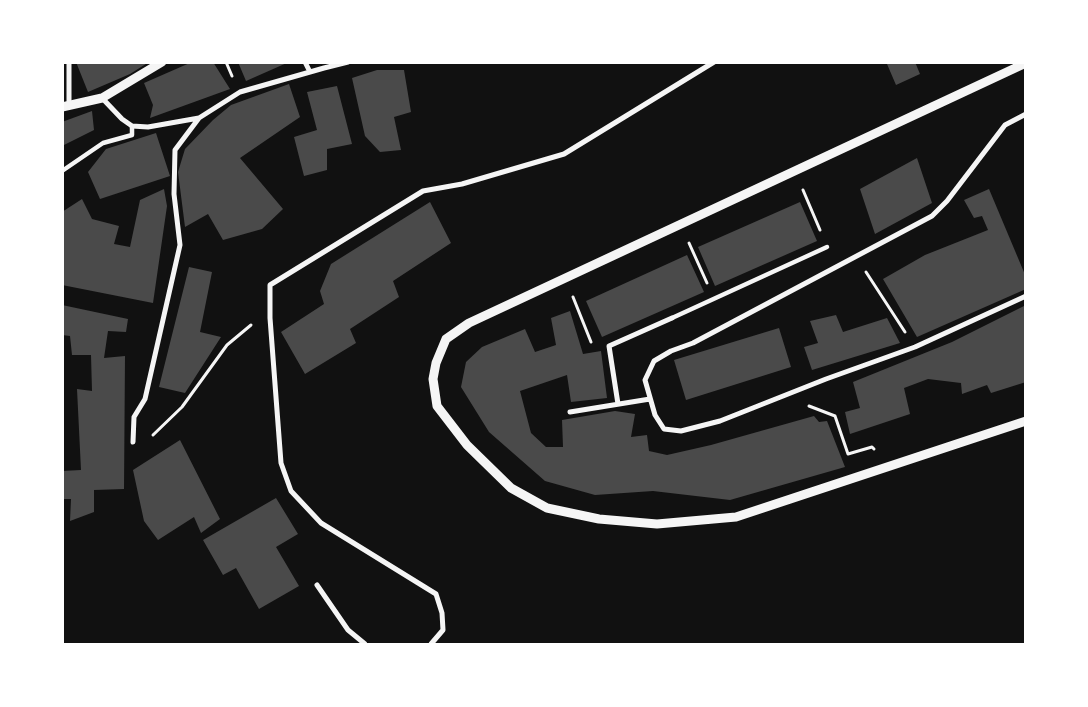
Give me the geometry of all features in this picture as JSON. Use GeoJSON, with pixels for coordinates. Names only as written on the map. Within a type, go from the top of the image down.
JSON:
{"type":"FeatureCollection","features":[{"type":"Feature","properties":{"kind":"street"},"geometry":{"type":"LineString","coordinates":[[69,62],[66,106],[102,98],[162,62]]}},
{"type":"Feature","properties":{"kind":"street"},"geometry":{"type":"LineString","coordinates":[[305,62],[310,72]]}},
{"type":"Feature","properties":{"kind":"street"},"geometry":{"type":"LineString","coordinates":[[134,442],[134,417],[145,399],[180,244],[174,194],[176,150],[199,118],[240,92],[348,62]]}},
{"type":"Feature","properties":{"kind":"street"},"geometry":{"type":"LineString","coordinates":[[431,644],[443,630],[442,613],[436,594],[321,523],[291,491],[281,462],[270,318],[270,284],[423,191],[462,184],[564,154],[714,62]]}},
{"type":"Feature","properties":{"kind":"street"},"geometry":{"type":"LineString","coordinates":[[1026,63],[469,323],[446,339],[436,363],[433,379],[437,406],[466,445],[511,488],[547,508],[599,519],[657,524],[736,517],[1026,421]]}},
{"type":"Feature","properties":{"kind":"street"},"geometry":{"type":"LineString","coordinates":[[102,98],[122,119],[132,126],[148,127],[199,118]]}},
{"type":"Feature","properties":{"kind":"street"},"geometry":{"type":"LineString","coordinates":[[1026,114],[1005,125],[947,201],[932,216],[694,343],[671,351],[654,361],[645,380],[655,415],[664,430],[681,431],[720,421],[915,347],[1026,296]]}},
{"type":"Feature","properties":{"kind":"street"},"geometry":{"type":"LineString","coordinates":[[62,171],[103,143],[132,135],[132,126]]}},
{"type":"Feature","properties":{"kind":"street"},"geometry":{"type":"LineString","coordinates":[[618,404],[609,346],[827,247]]}},
{"type":"Feature","properties":{"kind":"street"},"geometry":{"type":"LineString","coordinates":[[570,412],[650,399]]}},
{"type":"Feature","properties":{"kind":"street"},"geometry":{"type":"LineString","coordinates":[[317,585],[348,630],[364,644]]}},
{"type":"Feature","properties":{"kind":"path"},"geometry":{"type":"LineString","coordinates":[[794,171],[827,247]]}},
{"type":"Feature","properties":{"kind":"path"},"geometry":{"type":"LineString","coordinates":[[860,277],[866,272],[915,347]]}},
{"type":"Feature","properties":{"kind":"path"},"geometry":{"type":"LineString","coordinates":[[565,278],[592,345],[609,346]]}},
{"type":"Feature","properties":{"kind":"path"},"geometry":{"type":"LineString","coordinates":[[134,442],[151,436],[182,407],[227,345],[254,322],[270,318]]}},
{"type":"Feature","properties":{"kind":"path"},"geometry":{"type":"LineString","coordinates":[[792,393],[812,408],[835,416],[848,454],[872,446],[891,465]]}},
{"type":"Feature","properties":{"kind":"building"},"geometry":{"type":"Polygon","coordinates":[[[76,62],[149,62],[130,74],[88,92],[76,62]]]}},
{"type":"Feature","properties":{"kind":"building"},"geometry":{"type":"Polygon","coordinates":[[[192,62],[213,62],[230,89],[150,118],[153,105],[144,83],[192,62]]]}},
{"type":"Feature","properties":{"kind":"building"},"geometry":{"type":"Polygon","coordinates":[[[238,62],[289,62],[246,81],[238,62]]]}},
{"type":"Feature","properties":{"kind":"building"},"geometry":{"type":"Polygon","coordinates":[[[890,62],[915,62],[920,74],[896,85],[887,64],[890,62]]]}},
{"type":"Feature","properties":{"kind":"building"},"geometry":{"type":"Polygon","coordinates":[[[377,70],[404,70],[411,112],[394,117],[401,150],[380,152],[365,136],[352,78],[377,70]]]}},
{"type":"Feature","properties":{"kind":"building"},"geometry":{"type":"Polygon","coordinates":[[[289,84],[300,117],[240,158],[283,209],[262,229],[223,240],[208,214],[185,227],[178,172],[185,149],[213,120],[231,105],[289,84]]]}},
{"type":"Feature","properties":{"kind":"building"},"geometry":{"type":"Polygon","coordinates":[[[337,86],[352,144],[327,149],[327,170],[304,176],[294,137],[317,130],[307,92],[337,86]]]}},
{"type":"Feature","properties":{"kind":"building"},"geometry":{"type":"Polygon","coordinates":[[[92,111],[94,130],[62,146],[62,122],[92,111]]]}},
{"type":"Feature","properties":{"kind":"building"},"geometry":{"type":"Polygon","coordinates":[[[156,133],[170,176],[100,199],[88,172],[106,149],[156,133]]]}},
{"type":"Feature","properties":{"kind":"building"},"geometry":{"type":"Polygon","coordinates":[[[917,158],[932,203],[875,234],[860,189],[917,158]]]}},
{"type":"Feature","properties":{"kind":"building"},"geometry":{"type":"Polygon","coordinates":[[[164,189],[167,206],[153,303],[62,285],[62,212],[82,199],[92,219],[119,226],[114,244],[130,247],[140,200],[164,189]]]}},
{"type":"Feature","properties":{"kind":"building"},"geometry":{"type":"Polygon","coordinates":[[[989,189],[1026,277],[1026,289],[917,337],[883,279],[925,255],[988,230],[982,216],[974,218],[964,200],[989,189]]]}},
{"type":"Feature","properties":{"kind":"building"},"geometry":{"type":"Polygon","coordinates":[[[430,202],[451,243],[393,281],[399,297],[350,329],[356,343],[305,374],[281,332],[324,304],[320,291],[331,264],[430,202]]]}},
{"type":"Feature","properties":{"kind":"building"},"geometry":{"type":"Polygon","coordinates":[[[800,202],[817,241],[715,286],[698,247],[800,202]]]}},
{"type":"Feature","properties":{"kind":"building"},"geometry":{"type":"Polygon","coordinates":[[[687,255],[704,292],[602,337],[586,301],[687,255]]]}},
{"type":"Feature","properties":{"kind":"building"},"geometry":{"type":"Polygon","coordinates":[[[189,267],[212,272],[200,332],[221,337],[185,393],[159,387],[189,267]]]}},
{"type":"Feature","properties":{"kind":"building"},"geometry":{"type":"Polygon","coordinates":[[[62,305],[128,319],[126,332],[108,331],[104,358],[125,356],[124,489],[94,490],[94,512],[70,521],[71,499],[62,499],[62,471],[81,470],[77,389],[92,391],[91,355],[72,355],[70,336],[62,335],[62,305]]]}},
{"type":"Feature","properties":{"kind":"building"},"geometry":{"type":"Polygon","coordinates":[[[1026,305],[1026,382],[991,393],[987,385],[962,394],[961,383],[928,379],[904,388],[910,414],[850,434],[845,412],[860,408],[853,382],[952,342],[1026,305]]]}},
{"type":"Feature","properties":{"kind":"building"},"geometry":{"type":"Polygon","coordinates":[[[570,311],[583,354],[601,351],[607,398],[571,402],[567,375],[520,391],[531,433],[546,447],[563,447],[562,420],[615,411],[635,414],[631,437],[647,435],[649,451],[667,455],[711,445],[814,416],[819,422],[827,421],[845,467],[730,500],[653,491],[595,495],[545,481],[489,432],[461,387],[466,362],[482,347],[525,329],[535,352],[556,345],[551,318],[570,311]]]}},
{"type":"Feature","properties":{"kind":"building"},"geometry":{"type":"Polygon","coordinates":[[[836,315],[843,332],[887,318],[900,343],[812,370],[804,347],[818,343],[810,321],[836,315]]]}},
{"type":"Feature","properties":{"kind":"building"},"geometry":{"type":"Polygon","coordinates":[[[779,328],[791,367],[686,400],[674,360],[779,328]]]}},
{"type":"Feature","properties":{"kind":"building"},"geometry":{"type":"Polygon","coordinates":[[[180,440],[220,519],[201,533],[194,517],[158,540],[144,521],[133,470],[180,440]]]}},
{"type":"Feature","properties":{"kind":"building"},"geometry":{"type":"Polygon","coordinates":[[[276,498],[298,534],[276,547],[299,586],[259,609],[236,568],[223,575],[203,540],[276,498]]]}}]}
